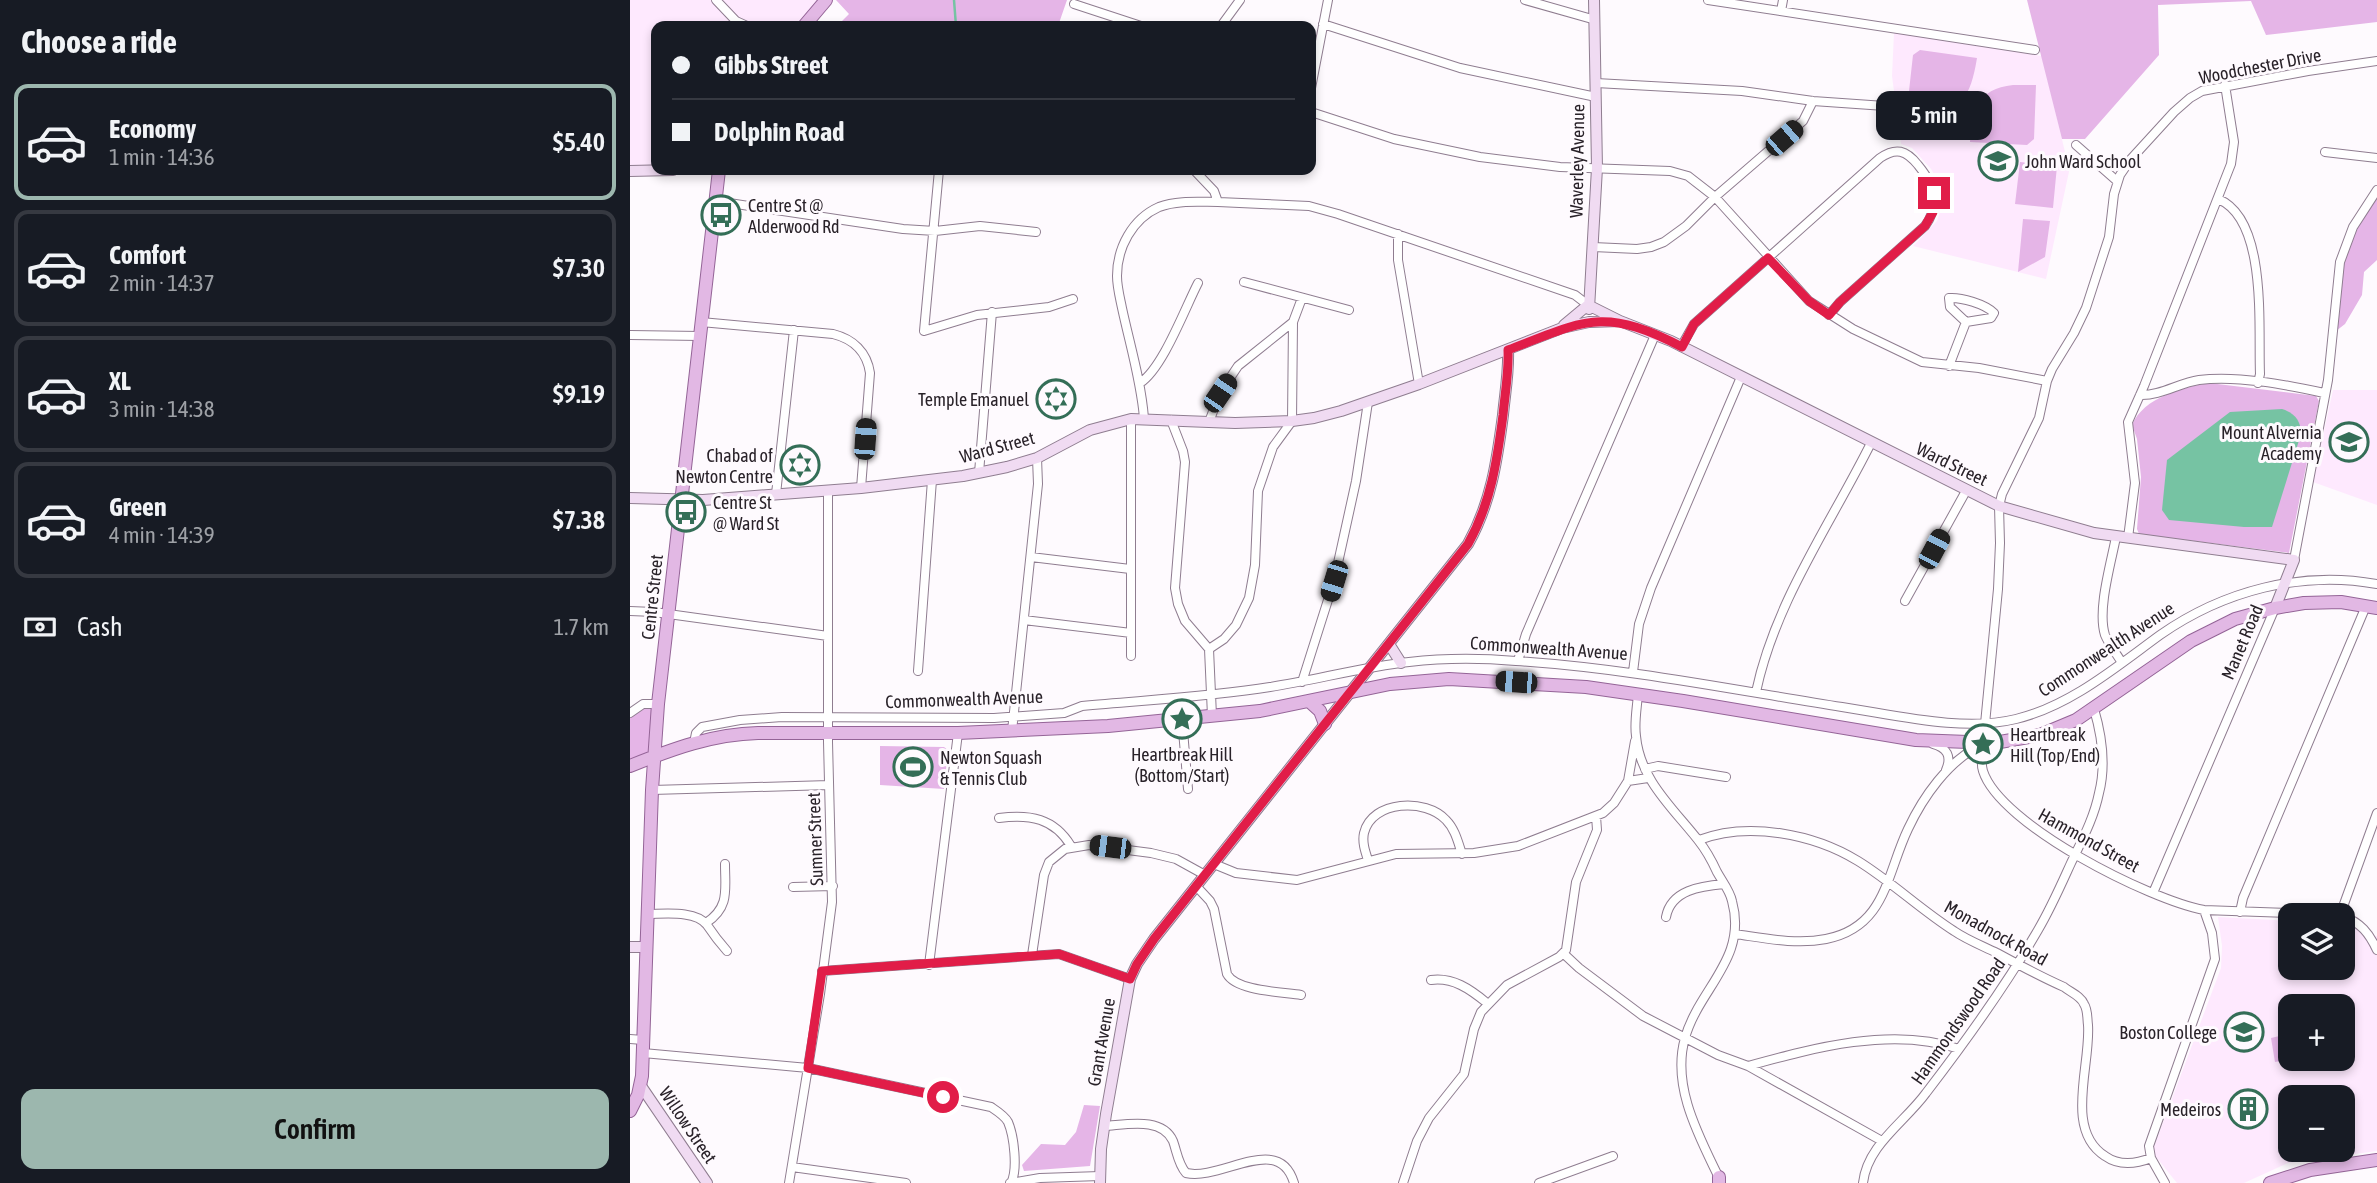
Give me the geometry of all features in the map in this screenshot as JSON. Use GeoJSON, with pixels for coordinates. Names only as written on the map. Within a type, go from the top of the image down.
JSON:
{"type":"FeatureCollection","features":[{"type":"Feature","properties":{"kind":"main road"},"geometry":{"type":"LineString","coordinates":[[808,21],[825,0]]}},
{"type":"Feature","properties":{"kind":"main road","name":"Centre Street"},"geometry":{"type":"LineString","coordinates":[[630,1111],[641,1086],[639,1044],[658,704],[719,175]]}},
{"type":"Feature","properties":{"kind":"main road","name":"Commonwealth Avenue"},"geometry":{"type":"LineString","coordinates":[[630,766],[721,736],[754,733],[958,733],[1066,729],[1265,710],[1407,682],[1449,679],[1536,683],[1638,694],[1916,740],[1983,744],[2006,742],[2040,735],[2076,719],[2180,648],[2215,627],[2235,619],[2275,608],[2325,602],[2372,607]]}},
{"type":"Feature","properties":{"kind":"main road"},"geometry":{"type":"LineString","coordinates":[[1310,701],[1321,712],[1325,723]]}},
{"type":"Feature","properties":{"kind":"main road"},"geometry":{"type":"LineString","coordinates":[[2270,1183],[2300,1172],[2377,1160]]}},
{"type":"Feature","properties":{"kind":"street"},"geometry":{"type":"LineString","coordinates":[[716,0],[733,21]]}},
{"type":"Feature","properties":{"kind":"street"},"geometry":{"type":"LineString","coordinates":[[1225,21],[1240,0]]}},
{"type":"Feature","properties":{"kind":"street"},"geometry":{"type":"LineString","coordinates":[[1316,61],[1328,0]]}},
{"type":"Feature","properties":{"kind":"street"},"geometry":{"type":"LineString","coordinates":[[1525,0],[1592,19]]}},
{"type":"Feature","properties":{"kind":"street","name":"Waverley Avenue"},"geometry":{"type":"LineString","coordinates":[[1590,322],[1588,305],[1597,168],[1592,19],[1594,0]]}},
{"type":"Feature","properties":{"kind":"street"},"geometry":{"type":"LineString","coordinates":[[1708,0],[2035,50]]}},
{"type":"Feature","properties":{"kind":"street"},"geometry":{"type":"LineString","coordinates":[[1781,12],[1783,0]]}},
{"type":"Feature","properties":{"kind":"street"},"geometry":{"type":"LineString","coordinates":[[1074,4],[1115,21]]}},
{"type":"Feature","properties":{"kind":"street"},"geometry":{"type":"LineString","coordinates":[[1323,24],[1460,68],[1596,97]]}},
{"type":"Feature","properties":{"kind":"street","name":"Woodchester Drive"},"geometry":{"type":"LineString","coordinates":[[1999,506],[2002,494],[2039,418],[2047,381],[2086,308],[2109,237],[2118,181],[2131,159],[2179,106],[2202,91],[2377,61]]}},
{"type":"Feature","properties":{"kind":"street"},"geometry":{"type":"LineString","coordinates":[[1596,83],[1742,91],[1813,101],[1885,106]]}},
{"type":"Feature","properties":{"kind":"street"},"geometry":{"type":"LineString","coordinates":[[2128,538],[2135,484],[2128,422],[2218,200],[2234,153],[2225,85]]}},
{"type":"Feature","properties":{"kind":"street"},"geometry":{"type":"LineString","coordinates":[[1592,247],[1637,249],[1658,245],[1686,226],[1715,197],[1803,121],[1813,101]]}},
{"type":"Feature","properties":{"kind":"street"},"geometry":{"type":"LineString","coordinates":[[1316,114],[1394,139],[1457,153],[1529,164],[1670,171],[1688,176],[1715,197],[1809,301],[1829,315],[1915,359],[2047,381]]}},
{"type":"Feature","properties":{"kind":"street"},"geometry":{"type":"LineString","coordinates":[[2076,145],[2118,181]]}},
{"type":"Feature","properties":{"kind":"street"},"geometry":{"type":"LineString","coordinates":[[1682,347],[1694,324],[1880,158],[1894,150],[1906,153],[1932,184],[1935,200],[1930,217],[1925,226],[1829,315]]}},
{"type":"Feature","properties":{"kind":"street"},"geometry":{"type":"LineString","coordinates":[[2325,152],[2377,158]]}},
{"type":"Feature","properties":{"kind":"street"},"geometry":{"type":"LineString","coordinates":[[630,171],[651,171]]}},
{"type":"Feature","properties":{"kind":"street"},"geometry":{"type":"LineString","coordinates":[[939,175],[924,331],[992,312],[1049,307],[1073,299]]}},
{"type":"Feature","properties":{"kind":"street"},"geometry":{"type":"LineString","coordinates":[[1200,175],[1214,191],[1218,202]]}},
{"type":"Feature","properties":{"kind":"street","name":"Manet Road"},"geometry":{"type":"LineString","coordinates":[[2152,893],[2294,560],[2328,376],[2340,262],[2353,227],[2377,190]]}},
{"type":"Feature","properties":{"kind":"street"},"geometry":{"type":"LineString","coordinates":[[2218,200],[2236,211],[2253,247],[2260,374],[2258,383]]}},
{"type":"Feature","properties":{"kind":"street"},"geometry":{"type":"LineString","coordinates":[[716,201],[787,210],[849,223],[935,231],[980,226],[1037,232]]}},
{"type":"Feature","properties":{"kind":"street"},"geometry":{"type":"LineString","coordinates":[[1144,418],[1140,383],[1117,279],[1122,246],[1131,230],[1145,216],[1160,207],[1182,202],[1308,206],[1574,295],[1588,305]]}},
{"type":"Feature","properties":{"kind":"street"},"geometry":{"type":"LineString","coordinates":[[1398,234],[1398,260],[1419,384]]}},
{"type":"Feature","properties":{"kind":"street"},"geometry":{"type":"LineString","coordinates":[[1244,282],[1349,310]]}},
{"type":"Feature","properties":{"kind":"street"},"geometry":{"type":"LineString","coordinates":[[1140,383],[1147,378],[1161,356],[1198,283]]}},
{"type":"Feature","properties":{"kind":"street"},"geometry":{"type":"LineString","coordinates":[[1950,297],[1987,307],[1994,313],[1991,318],[1966,322],[1950,307],[1950,297]]}},
{"type":"Feature","properties":{"kind":"street"},"geometry":{"type":"LineString","coordinates":[[1209,649],[1224,639],[1236,625],[1249,598],[1255,565],[1258,491],[1273,447],[1292,421],[1293,322],[1302,298]]}},
{"type":"Feature","properties":{"kind":"street","name":"Ward Street"},"geometry":{"type":"LineString","coordinates":[[1562,328],[1588,305],[1682,347],[1999,506],[2074,529],[2116,537],[2294,560]]}},
{"type":"Feature","properties":{"kind":"street"},"geometry":{"type":"LineString","coordinates":[[979,473],[992,312]]}},
{"type":"Feature","properties":{"kind":"street","name":"Ward Street"},"geometry":{"type":"LineString","coordinates":[[630,498],[681,499],[828,491],[979,473],[1037,458],[1090,430],[1132,419],[1292,421],[1341,411],[1368,402],[1562,328],[1590,322],[1620,321]]}},
{"type":"Feature","properties":{"kind":"street"},"geometry":{"type":"LineString","coordinates":[[701,322],[842,336],[853,343],[867,361],[870,380],[861,488]]}},
{"type":"Feature","properties":{"kind":"street"},"geometry":{"type":"LineString","coordinates":[[1209,422],[1220,393],[1238,366],[1293,322]]}},
{"type":"Feature","properties":{"kind":"street"},"geometry":{"type":"LineString","coordinates":[[1949,366],[1966,322]]}},
{"type":"Feature","properties":{"kind":"street"},"geometry":{"type":"LineString","coordinates":[[776,494],[794,330]]}},
{"type":"Feature","properties":{"kind":"street"},"geometry":{"type":"LineString","coordinates":[[630,335],[700,336]]}},
{"type":"Feature","properties":{"kind":"street"},"geometry":{"type":"LineString","coordinates":[[1518,661],[1526,634],[1655,335]]}},
{"type":"Feature","properties":{"kind":"street","name":"Grant Avenue"},"geometry":{"type":"LineString","coordinates":[[1100,1179],[1104,1126],[1130,979],[1137,964],[1154,939],[1468,544],[1486,508],[1497,461],[1508,373],[1508,350]]}},
{"type":"Feature","properties":{"kind":"street"},"geometry":{"type":"LineString","coordinates":[[1633,672],[1639,624],[1651,588],[1741,377]]}},
{"type":"Feature","properties":{"kind":"street"},"geometry":{"type":"LineString","coordinates":[[2140,396],[2188,382],[2207,380],[2258,383],[2324,393]]}},
{"type":"Feature","properties":{"kind":"street"},"geometry":{"type":"LineString","coordinates":[[1301,682],[1334,581],[1356,481],[1368,402]]}},
{"type":"Feature","properties":{"kind":"street"},"geometry":{"type":"LineString","coordinates":[[1131,656],[1132,419]]}},
{"type":"Feature","properties":{"kind":"street"},"geometry":{"type":"LineString","coordinates":[[1171,420],[1182,446],[1185,462],[1174,579],[1176,596],[1189,628],[1209,649],[1212,716]]}},
{"type":"Feature","properties":{"kind":"street"},"geometry":{"type":"LineString","coordinates":[[1756,692],[1764,662],[1794,588],[1871,443]]}},
{"type":"Feature","properties":{"kind":"street"},"geometry":{"type":"LineString","coordinates":[[1013,731],[1012,716],[1039,475],[1037,458]]}},
{"type":"Feature","properties":{"kind":"street"},"geometry":{"type":"LineString","coordinates":[[918,671],[932,480]]}},
{"type":"Feature","properties":{"kind":"street","name":"Sumner Street"},"geometry":{"type":"LineString","coordinates":[[789,1183],[831,921],[833,886],[828,718],[828,491]]}},
{"type":"Feature","properties":{"kind":"street"},"geometry":{"type":"LineString","coordinates":[[1905,601],[1966,491]]}},
{"type":"Feature","properties":{"kind":"street","name":"Hammond Street"},"geometry":{"type":"LineString","coordinates":[[1999,506],[2000,554],[1982,769],[1995,790],[2034,830],[2152,893],[2204,910],[2278,914]]}},
{"type":"Feature","properties":{"kind":"street"},"geometry":{"type":"LineString","coordinates":[[2116,537],[2104,608],[2104,624],[2105,634],[2122,663]]}},
{"type":"Feature","properties":{"kind":"street"},"geometry":{"type":"LineString","coordinates":[[1031,557],[1130,569]]}},
{"type":"Feature","properties":{"kind":"street","name":"Commonwealth Avenue"},"geometry":{"type":"LineString","coordinates":[[694,743],[699,729],[721,723],[782,717],[1012,716],[1064,713],[1082,706],[1210,694],[1301,682],[1401,663],[1455,659],[1518,661],[1633,672],[1900,716],[1986,723],[2016,719],[2044,711],[2069,698],[2163,633],[2202,610],[2238,595],[2286,583],[2343,580],[2377,584]]}},
{"type":"Feature","properties":{"kind":"street"},"geometry":{"type":"LineString","coordinates":[[2240,912],[2243,898],[2372,607]]}},
{"type":"Feature","properties":{"kind":"street"},"geometry":{"type":"LineString","coordinates":[[630,611],[828,636]]}},
{"type":"Feature","properties":{"kind":"street"},"geometry":{"type":"LineString","coordinates":[[1024,620],[1132,633]]}},
{"type":"Feature","properties":{"kind":"street"},"geometry":{"type":"LineString","coordinates":[[1389,644],[1401,663]]}},
{"type":"Feature","properties":{"kind":"street"},"geometry":{"type":"LineString","coordinates":[[1214,864],[1236,873],[1297,880],[1368,860],[1413,853],[1462,854],[1518,846],[1596,816],[1612,806],[1628,781],[1636,738],[1638,694]]}},
{"type":"Feature","properties":{"kind":"street"},"geometry":{"type":"LineString","coordinates":[[630,713],[643,704],[658,704]]}},
{"type":"Feature","properties":{"kind":"street","name":"Hammondswood Road"},"geometry":{"type":"LineString","coordinates":[[1863,1183],[1869,1160],[1882,1141],[1911,1113],[1959,1049],[2040,928],[2092,818],[2100,791],[2103,761],[2100,730],[2094,709]]}},
{"type":"Feature","properties":{"kind":"street"},"geometry":{"type":"LineString","coordinates":[[1064,713],[1066,729]]}},
{"type":"Feature","properties":{"kind":"street"},"geometry":{"type":"LineString","coordinates":[[1182,719],[1188,789]]}},
{"type":"Feature","properties":{"kind":"street"},"geometry":{"type":"LineString","coordinates":[[929,965],[958,733]]}},
{"type":"Feature","properties":{"kind":"street"},"geometry":{"type":"LineString","coordinates":[[1636,738],[1648,778],[1699,840],[1732,900],[1735,934],[1727,960],[1693,1017],[1685,1039],[1682,1065],[1689,1107],[1697,1133],[1720,1181]]}},
{"type":"Feature","properties":{"kind":"street"},"geometry":{"type":"LineString","coordinates":[[1916,740],[1945,749],[1949,760],[1945,774]]}},
{"type":"Feature","properties":{"kind":"street"},"geometry":{"type":"LineString","coordinates":[[1735,934],[1800,942],[1837,936],[1856,926],[1871,914],[1889,882],[1908,830],[1922,804],[1965,753],[1983,744]]}},
{"type":"Feature","properties":{"kind":"street"},"geometry":{"type":"LineString","coordinates":[[1645,768],[1658,766],[1726,777]]}},
{"type":"Feature","properties":{"kind":"street"},"geometry":{"type":"LineString","coordinates":[[1628,781],[1648,778]]}},
{"type":"Feature","properties":{"kind":"street"},"geometry":{"type":"LineString","coordinates":[[652,790],[830,785]]}},
{"type":"Feature","properties":{"kind":"street"},"geometry":{"type":"LineString","coordinates":[[1368,860],[1363,840],[1369,824],[1379,814],[1405,805],[1426,808],[1445,818],[1455,834],[1462,854]]}},
{"type":"Feature","properties":{"kind":"street"},"geometry":{"type":"LineString","coordinates":[[2346,903],[2373,839],[2377,813]]}},
{"type":"Feature","properties":{"kind":"street"},"geometry":{"type":"LineString","coordinates":[[999,818],[1019,816],[1045,822],[1059,829],[1071,846]]}},
{"type":"Feature","properties":{"kind":"street"},"geometry":{"type":"LineString","coordinates":[[1404,1183],[1417,1141],[1429,1118],[1464,1074],[1474,1029],[1487,1003],[1507,985],[1564,954],[1576,882],[1597,830],[1596,816]]}},
{"type":"Feature","properties":{"kind":"street","name":"Monadnock Road"},"geometry":{"type":"LineString","coordinates":[[1699,840],[1730,832],[1791,837],[1843,853],[1889,882],[1955,932],[2064,987],[2085,1004],[2087,1014],[2088,1051],[2082,1098],[2083,1126],[2088,1140],[2099,1153],[2117,1162],[2134,1163],[2151,1158]]}},
{"type":"Feature","properties":{"kind":"street"},"geometry":{"type":"LineString","coordinates":[[1032,955],[1046,869],[1054,857],[1071,846],[1089,845],[1151,853],[1182,862],[1205,875]]}},
{"type":"Feature","properties":{"kind":"street"},"geometry":{"type":"LineString","coordinates":[[706,923],[716,917],[723,907],[725,864]]}},
{"type":"Feature","properties":{"kind":"street"},"geometry":{"type":"LineString","coordinates":[[1666,917],[1670,903],[1681,895],[1710,885],[1724,884]]}},
{"type":"Feature","properties":{"kind":"street"},"geometry":{"type":"LineString","coordinates":[[793,887],[833,886]]}},
{"type":"Feature","properties":{"kind":"street"},"geometry":{"type":"LineString","coordinates":[[1197,887],[1212,905],[1224,949],[1227,974],[1231,981],[1241,986],[1301,995]]}},
{"type":"Feature","properties":{"kind":"street"},"geometry":{"type":"LineString","coordinates":[[2165,1183],[2151,1158],[2149,1146],[2216,958],[2212,933],[2204,910]]}},
{"type":"Feature","properties":{"kind":"street"},"geometry":{"type":"LineString","coordinates":[[648,914],[682,915],[706,923],[711,934],[727,951]]}},
{"type":"Feature","properties":{"kind":"street"},"geometry":{"type":"LineString","coordinates":[[2355,924],[2367,931],[2377,950]]}},
{"type":"Feature","properties":{"kind":"street"},"geometry":{"type":"LineString","coordinates":[[630,947],[646,947]]}},
{"type":"Feature","properties":{"kind":"street"},"geometry":{"type":"LineString","coordinates":[[822,971],[1059,954],[1130,979]]}},
{"type":"Feature","properties":{"kind":"street"},"geometry":{"type":"LineString","coordinates":[[1564,954],[1632,1008],[1685,1039],[1748,1066],[1882,1141]]}},
{"type":"Feature","properties":{"kind":"street"},"geometry":{"type":"LineString","coordinates":[[1431,980],[1449,980],[1487,1003]]}},
{"type":"Feature","properties":{"kind":"street"},"geometry":{"type":"LineString","coordinates":[[1748,1066],[1795,1053],[1860,1041],[1942,1043],[1959,1049]]}},
{"type":"Feature","properties":{"kind":"street"},"geometry":{"type":"LineString","coordinates":[[639,1044],[808,1068],[991,1107],[1007,1121],[1016,1174],[1011,1183]]}},
{"type":"Feature","properties":{"kind":"street","name":"Willow Street"},"geometry":{"type":"LineString","coordinates":[[641,1086],[707,1183]]}},
{"type":"Feature","properties":{"kind":"street"},"geometry":{"type":"LineString","coordinates":[[1104,1126],[1140,1124],[1163,1130],[1171,1138],[1180,1165],[1186,1173],[1192,1175],[1227,1169],[1256,1160],[1273,1159],[1281,1161],[1290,1170],[1294,1183]]}},
{"type":"Feature","properties":{"kind":"street"},"geometry":{"type":"LineString","coordinates":[[1539,1183],[1613,1156]]}},
{"type":"Feature","properties":{"kind":"street"},"geometry":{"type":"LineString","coordinates":[[792,1167],[906,1183]]}},
{"type":"Feature","properties":{"kind":"street"},"geometry":{"type":"LineString","coordinates":[[1011,1183],[1040,1178],[1100,1179]]}},
{"type":"Feature","properties":{"kind":"shaded area"},"geometry":{"type":"Polygon","coordinates":[[[630,0],[826,0],[808,21],[651,21],[651,168],[630,170],[630,0]]]}},
{"type":"Feature","properties":{"kind":"shaded area"},"geometry":{"type":"Polygon","coordinates":[[[836,0],[1067,0],[1060,21],[842,21],[849,14],[836,0]]]}},
{"type":"Feature","properties":{"kind":"shaded area"},"geometry":{"type":"Polygon","coordinates":[[[2027,0],[2377,0],[2377,22],[2266,35],[2251,1],[2158,5],[2159,55],[2085,139],[2062,139],[2027,0]]]}},
{"type":"Feature","properties":{"kind":"shaded area","name":"John Ward School"},"geometry":{"type":"Polygon","coordinates":[[[1894,33],[2042,56],[2065,152],[2073,153],[2046,279],[1913,246],[1937,221],[1942,194],[1931,169],[1912,148],[1901,144],[1892,76],[1894,33]]]}},
{"type":"Feature","properties":{"kind":"shaded area"},"geometry":{"type":"Polygon","coordinates":[[[1920,50],[1977,58],[1970,87],[1957,104],[1937,110],[1907,109],[1913,55],[1920,50]]]}},
{"type":"Feature","properties":{"kind":"shaded area"},"geometry":{"type":"Polygon","coordinates":[[[2036,85],[2034,139],[2027,145],[1970,142],[1975,111],[1984,96],[2001,87],[2036,85]]]}},
{"type":"Feature","properties":{"kind":"shaded area"},"geometry":{"type":"Polygon","coordinates":[[[2020,162],[2057,166],[2053,208],[2015,204],[2020,162]]]}},
{"type":"Feature","properties":{"kind":"shaded area"},"geometry":{"type":"Polygon","coordinates":[[[2377,195],[2377,260],[2364,272],[2362,295],[2345,324],[2336,331],[2341,270],[2357,223],[2377,195]]]}},
{"type":"Feature","properties":{"kind":"shaded area"},"geometry":{"type":"Polygon","coordinates":[[[2023,219],[2050,221],[2045,257],[2018,272],[2023,219]]]}},
{"type":"Feature","properties":{"kind":"shaded area"},"geometry":{"type":"Polygon","coordinates":[[[2209,383],[2316,396],[2319,401],[2289,553],[2139,534],[2137,529],[2141,477],[2137,439],[2132,425],[2145,407],[2165,395],[2209,383]]]}},
{"type":"Feature","properties":{"kind":"shaded area","name":"Mount Alvernia Academy"},"geometry":{"type":"Polygon","coordinates":[[[2333,390],[2377,390],[2377,505],[2313,482],[2333,390]]]}},
{"type":"Feature","properties":{"kind":"shaded area"},"geometry":{"type":"Polygon","coordinates":[[[2282,409],[2296,418],[2301,434],[2272,527],[2169,520],[2162,510],[2167,460],[2230,412],[2282,409]]]}},
{"type":"Feature","properties":{"kind":"shaded area"},"geometry":{"type":"Polygon","coordinates":[[[658,704],[653,757],[630,766],[630,713],[638,707],[658,704]]]}},
{"type":"Feature","properties":{"kind":"shaded area","name":"Newton Squash & Tennis Club"},"geometry":{"type":"Polygon","coordinates":[[[880,746],[944,747],[948,750],[944,789],[880,785],[880,746]]]}},
{"type":"Feature","properties":{"kind":"shaded area","name":"Boston College"},"geometry":{"type":"Polygon","coordinates":[[[2218,917],[2278,920],[2278,980],[2355,980],[2355,926],[2366,938],[2377,936],[2377,1151],[2355,1154],[2355,1085],[2278,1085],[2278,1162],[2295,1162],[2244,1183],[2177,1183],[2152,1152],[2221,968],[2222,946],[2218,917]]]}},
{"type":"Feature","properties":{"kind":"shaded area"},"geometry":{"type":"Polygon","coordinates":[[[2278,1036],[2278,1061],[2275,1062],[2271,1038],[2278,1036]]]}},
{"type":"Feature","properties":{"kind":"shaded area"},"geometry":{"type":"Polygon","coordinates":[[[1084,1105],[1100,1106],[1090,1166],[1024,1171],[1022,1165],[1041,1144],[1065,1145],[1076,1132],[1084,1105]]]}},
{"type":"Feature","properties":{"kind":"waterway"},"geometry":{"type":"LineString","coordinates":[[954,0],[956,21]]}},
{"type":"Feature","properties":{"kind":"place","name":"John Ward School"},"geometry":{"type":"Point","coordinates":[1998,161]}},
{"type":"Feature","properties":{"kind":"place","name":"Centre St @ Alderwood Rd"},"geometry":{"type":"Point","coordinates":[721,215]}},
{"type":"Feature","properties":{"kind":"place","name":"Temple Emanuel"},"geometry":{"type":"Point","coordinates":[1056,399]}},
{"type":"Feature","properties":{"kind":"place","name":"Mount Alvernia Academy"},"geometry":{"type":"Point","coordinates":[2349,442]}},
{"type":"Feature","properties":{"kind":"place","name":"Chabad of Newton Centre"},"geometry":{"type":"Point","coordinates":[800,465]}},
{"type":"Feature","properties":{"kind":"place","name":"Centre St @ Ward St"},"geometry":{"type":"Point","coordinates":[686,512]}},
{"type":"Feature","properties":{"kind":"place","name":"Heartbreak Hill (Bottom/Start)"},"geometry":{"type":"Point","coordinates":[1182,719]}},
{"type":"Feature","properties":{"kind":"place","name":"Heartbreak Hill (Top/End)"},"geometry":{"type":"Point","coordinates":[1983,744]}},
{"type":"Feature","properties":{"kind":"place","name":"Newton Squash & Tennis Club"},"geometry":{"type":"Point","coordinates":[913,767]}},
{"type":"Feature","properties":{"kind":"place","name":"Boston College"},"geometry":{"type":"Point","coordinates":[2244,1032]}},
{"type":"Feature","properties":{"kind":"place","name":"Medeiros"},"geometry":{"type":"Point","coordinates":[2248,1109]}},
{"type":"Feature","properties":{"kind":"route"},"geometry":{"type":"LineString","coordinates":[[943,1097],[808,1068],[822,971],[1059,954],[1130,979],[1154,939],[1468,544],[1486,508],[1494,478],[1508,373],[1508,350],[1562,328],[1599,321],[1620,321],[1682,347],[1694,324],[1768,258],[1809,301],[1829,315],[1925,226],[1933,212],[1934,193]]}}]}
